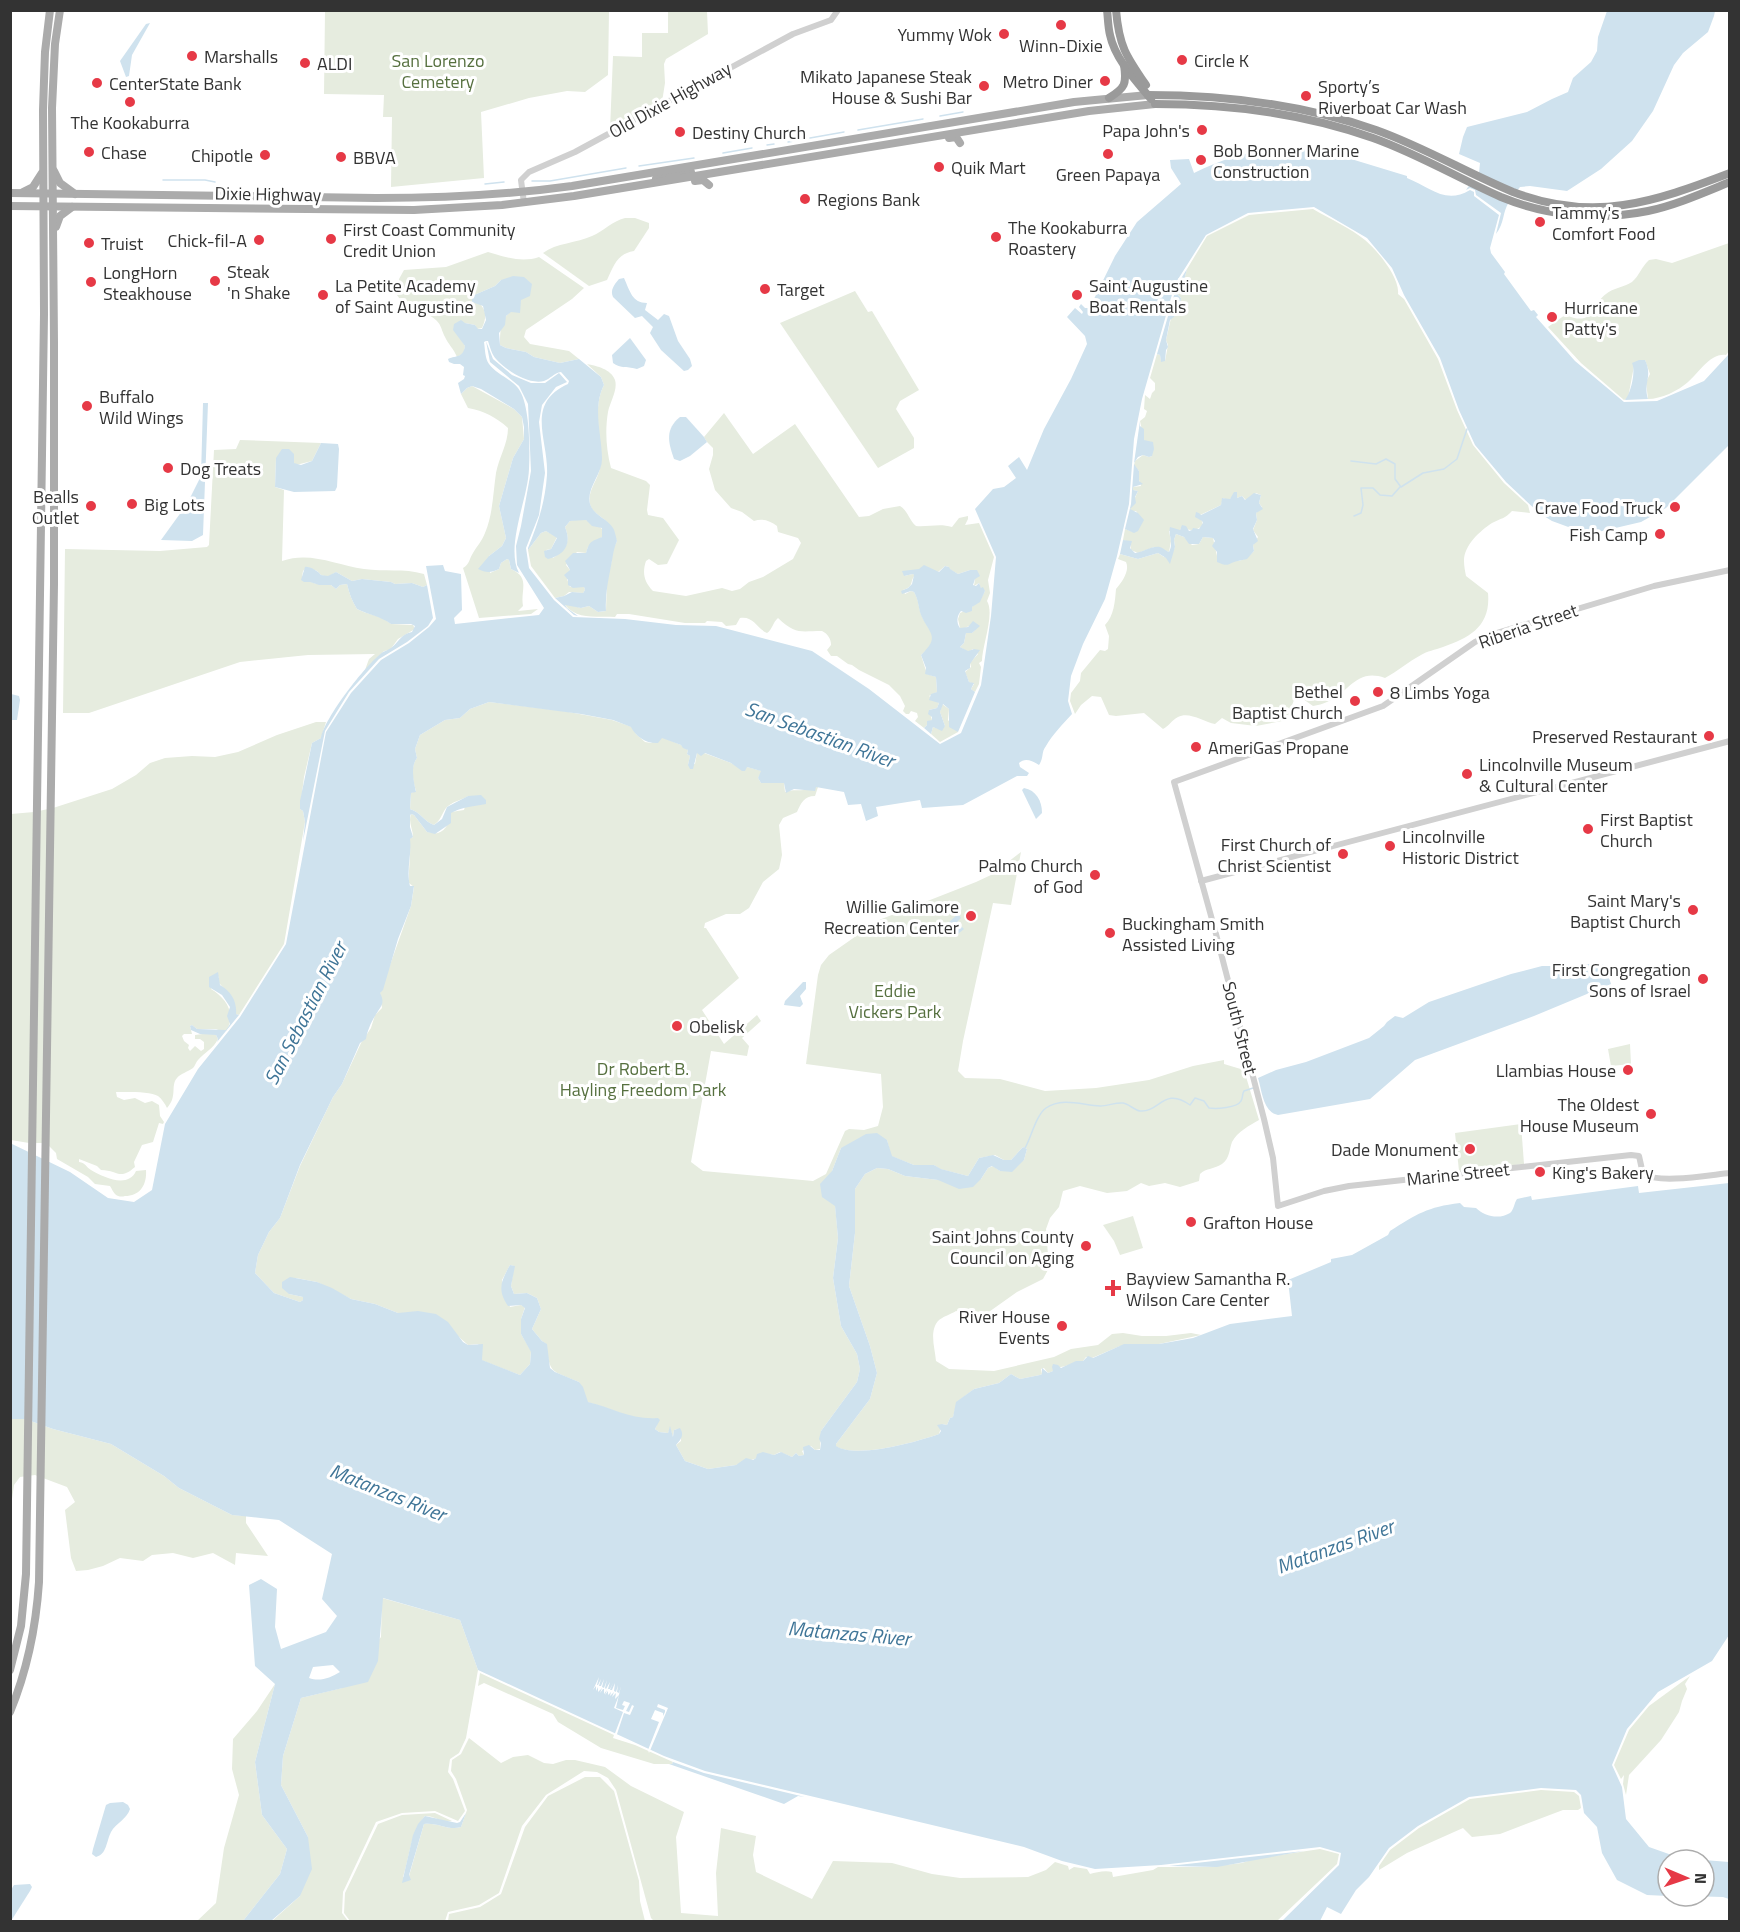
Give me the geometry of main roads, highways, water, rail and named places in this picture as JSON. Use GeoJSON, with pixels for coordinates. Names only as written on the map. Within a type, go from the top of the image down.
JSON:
{"type":"FeatureCollection","features":[{"type":"Feature","properties":{"kind":"highway"},"geometry":{"type":"LineString","coordinates":[[1107,10],[1111,39],[1124,65],[1152,98],[1290,115],[1336,126],[1413,154],[1512,201],[1538,209],[1594,216],[1637,213],[1677,202],[1730,182]]}},
{"type":"Feature","properties":{"kind":"highway"},"geometry":{"type":"LineString","coordinates":[[1116,10],[1121,46],[1152,98]]}},
{"type":"Feature","properties":{"kind":"highway"},"geometry":{"type":"LineString","coordinates":[[1109,98],[1124,86],[1124,65]]}},
{"type":"Feature","properties":{"kind":"highway"},"geometry":{"type":"LineString","coordinates":[[1152,98],[1197,95],[1243,99],[1328,115],[1375,129],[1413,144],[1515,192],[1540,200],[1568,205],[1621,206],[1648,201],[1686,190],[1730,172]]}},
{"type":"Feature","properties":{"kind":"main road"},"geometry":{"type":"LineString","coordinates":[[10,1670],[17,1645],[23,1607],[26,1557],[44,314],[42,172],[44,80],[50,10]]}},
{"type":"Feature","properties":{"kind":"main road"},"geometry":{"type":"LineString","coordinates":[[10,1712],[26,1668],[38,1599],[54,560],[53,81],[60,10]]}},
{"type":"Feature","properties":{"kind":"main road"},"geometry":{"type":"LineString","coordinates":[[44,80],[53,81]]}},
{"type":"Feature","properties":{"kind":"main road"},"geometry":{"type":"LineString","coordinates":[[378,210],[392,207],[504,201],[515,199],[522,191],[572,186],[1035,109],[1109,98],[1152,98]]}},
{"type":"Feature","properties":{"kind":"main road"},"geometry":{"type":"LineString","coordinates":[[619,189],[1089,111],[1152,98]]}},
{"type":"Feature","properties":{"kind":"main road"},"geometry":{"type":"LineString","coordinates":[[994,127],[1034,116],[1035,109]]}},
{"type":"Feature","properties":{"kind":"main road"},"geometry":{"type":"LineString","coordinates":[[963,132],[976,122],[1035,109]]}},
{"type":"Feature","properties":{"kind":"main road"},"geometry":{"type":"LineString","coordinates":[[881,146],[960,128],[966,120]]}},
{"type":"Feature","properties":{"kind":"main road"},"geometry":{"type":"LineString","coordinates":[[855,150],[871,151],[953,137],[958,138],[960,143]]}},
{"type":"Feature","properties":{"kind":"main road"},"geometry":{"type":"LineString","coordinates":[[745,168],[798,155],[802,147]]}},
{"type":"Feature","properties":{"kind":"main road"},"geometry":{"type":"LineString","coordinates":[[709,174],[717,166],[782,151]]}},
{"type":"Feature","properties":{"kind":"main road"},"geometry":{"type":"LineString","coordinates":[[641,186],[662,177],[702,170],[707,164]]}},
{"type":"Feature","properties":{"kind":"main road"},"geometry":{"type":"LineString","coordinates":[[53,167],[60,183],[75,194]]}},
{"type":"Feature","properties":{"kind":"main road"},"geometry":{"type":"LineString","coordinates":[[15,193],[33,187],[42,172]]}},
{"type":"Feature","properties":{"kind":"main road"},"geometry":{"type":"LineString","coordinates":[[619,189],[632,191],[703,180],[709,185]]}},
{"type":"Feature","properties":{"kind":"main road","name":"Dixie Highway"},"geometry":{"type":"LineString","coordinates":[[10,206],[442,210],[524,203],[619,189]]}},
{"type":"Feature","properties":{"kind":"main road","name":"Dixie Highway"},"geometry":{"type":"LineString","coordinates":[[15,193],[420,198],[522,191]]}},
{"type":"Feature","properties":{"kind":"main road"},"geometry":{"type":"LineString","coordinates":[[335,197],[345,201],[348,210]]}},
{"type":"Feature","properties":{"kind":"main road"},"geometry":{"type":"LineString","coordinates":[[348,210],[353,204],[359,202],[405,201],[420,198]]}},
{"type":"Feature","properties":{"kind":"main road"},"geometry":{"type":"LineString","coordinates":[[255,209],[262,206],[340,206],[345,201]]}},
{"type":"Feature","properties":{"kind":"main road"},"geometry":{"type":"LineString","coordinates":[[23,207],[38,217],[42,227]]}},
{"type":"Feature","properties":{"kind":"main road"},"geometry":{"type":"LineString","coordinates":[[53,234],[60,216],[74,207]]}},
{"type":"Feature","properties":{"kind":"main road"},"geometry":{"type":"LineString","coordinates":[[44,314],[50,317],[54,343]]}},
{"type":"Feature","properties":{"kind":"water"},"geometry":{"type":"Polygon","coordinates":[[[1607,11],[1715,11],[1708,32],[1683,53],[1674,65],[1653,111],[1632,141],[1601,169],[1567,191],[1530,186],[1520,187],[1517,191],[1479,173],[1480,163],[1459,154],[1467,127],[1527,112],[1568,92],[1573,78],[1591,62],[1597,51],[1598,37],[1607,11]]]}},
{"type":"Feature","properties":{"kind":"water"},"geometry":{"type":"Polygon","coordinates":[[[150,23],[132,55],[129,76],[126,77],[120,61],[146,24],[150,23]]]}},
{"type":"Feature","properties":{"kind":"water"},"geometry":{"type":"Polygon","coordinates":[[[1274,149],[1308,149],[1338,155],[1407,176],[1445,195],[1453,196],[1470,190],[1474,192],[1474,196],[1499,215],[1490,248],[1491,253],[1505,272],[1504,274],[1531,311],[1534,310],[1538,315],[1536,317],[1575,361],[1624,402],[1657,401],[1704,381],[1729,354],[1729,445],[1666,508],[1641,522],[1594,533],[1582,532],[1552,521],[1539,513],[1506,482],[1475,445],[1440,358],[1404,295],[1392,268],[1367,238],[1314,207],[1248,213],[1206,235],[1175,284],[1142,399],[1134,439],[1129,504],[1105,599],[1083,644],[1071,676],[1068,701],[1072,714],[1049,742],[1039,765],[1026,760],[1019,763],[1020,767],[1029,773],[1027,776],[1017,776],[963,805],[922,808],[920,800],[876,807],[878,816],[866,821],[861,804],[848,805],[844,792],[816,787],[815,791],[794,789],[786,793],[784,783],[761,783],[758,778],[761,771],[747,767],[745,771],[742,771],[731,763],[705,753],[701,756],[697,753],[693,769],[690,769],[688,750],[681,745],[662,738],[658,743],[646,741],[631,727],[613,720],[489,702],[470,709],[460,718],[445,720],[420,735],[415,749],[417,758],[413,770],[416,792],[411,793],[410,809],[434,825],[442,819],[447,807],[468,796],[481,795],[486,800],[486,804],[451,813],[451,823],[435,834],[427,832],[414,815],[410,816],[413,837],[410,839],[409,880],[410,886],[414,886],[411,906],[398,939],[383,990],[380,993],[382,1005],[371,1024],[366,1039],[360,1043],[342,1084],[333,1097],[300,1165],[280,1218],[269,1232],[258,1255],[255,1273],[274,1293],[300,1302],[303,1297],[289,1294],[282,1288],[282,1282],[290,1277],[317,1282],[351,1299],[375,1304],[398,1313],[418,1311],[436,1314],[448,1322],[463,1342],[468,1345],[483,1344],[482,1360],[520,1375],[530,1364],[531,1352],[521,1334],[521,1319],[525,1308],[521,1305],[508,1306],[501,1290],[510,1265],[515,1266],[511,1286],[514,1294],[527,1293],[537,1298],[541,1309],[532,1329],[547,1344],[550,1368],[579,1382],[588,1402],[639,1417],[658,1418],[660,1420],[655,1429],[668,1433],[670,1426],[673,1437],[674,1430],[680,1428],[682,1436],[676,1445],[685,1461],[708,1469],[736,1465],[746,1458],[753,1460],[757,1454],[763,1452],[774,1455],[781,1452],[792,1457],[796,1453],[799,1456],[804,1455],[803,1447],[809,1445],[815,1450],[820,1450],[821,1431],[857,1382],[860,1369],[857,1354],[841,1326],[833,1278],[838,1238],[835,1206],[822,1197],[820,1184],[832,1171],[841,1148],[866,1134],[877,1133],[887,1140],[892,1156],[914,1165],[934,1165],[968,1176],[979,1158],[993,1155],[1004,1160],[1011,1160],[1023,1147],[1027,1149],[1024,1160],[1012,1172],[1000,1171],[992,1166],[973,1187],[959,1189],[938,1180],[905,1176],[888,1169],[877,1168],[865,1174],[855,1189],[855,1233],[849,1286],[877,1373],[870,1399],[836,1446],[858,1451],[887,1448],[939,1434],[941,1431],[937,1425],[947,1425],[953,1417],[956,1402],[974,1389],[999,1383],[1011,1374],[1020,1379],[1040,1375],[1042,1368],[1048,1373],[1053,1371],[1053,1364],[1061,1368],[1076,1361],[1083,1361],[1088,1356],[1093,1358],[1124,1344],[1159,1344],[1193,1338],[1230,1324],[1292,1316],[1288,1280],[1331,1262],[1331,1259],[1352,1255],[1430,1209],[1460,1203],[1464,1207],[1476,1208],[1487,1215],[1497,1217],[1511,1212],[1517,1199],[1531,1196],[1532,1200],[1638,1186],[1639,1193],[1729,1183],[1729,1635],[1712,1661],[1658,1692],[1627,1729],[1612,1765],[1622,1787],[1626,1819],[1649,1847],[1656,1849],[1656,1895],[1647,1895],[1617,1880],[1602,1853],[1597,1827],[1584,1813],[1581,1795],[1576,1790],[1541,1788],[1469,1797],[1418,1826],[1389,1848],[1369,1877],[1356,1890],[1341,1914],[1327,1907],[1320,1921],[1282,1921],[1339,1865],[1341,1853],[1320,1847],[1161,1865],[1095,1869],[1062,1861],[1024,1847],[705,1771],[664,1756],[478,1670],[460,1620],[383,1598],[378,1661],[368,1682],[301,1698],[283,1756],[281,1785],[308,1837],[312,1869],[300,1896],[271,1921],[243,1921],[280,1874],[287,1849],[262,1815],[255,1762],[275,1684],[255,1666],[249,1585],[261,1579],[277,1589],[275,1627],[281,1649],[326,1632],[337,1616],[322,1599],[332,1554],[279,1520],[232,1515],[179,1488],[164,1476],[111,1444],[25,1419],[11,1419],[10,1143],[70,1172],[108,1198],[134,1202],[152,1190],[165,1124],[198,1069],[240,1017],[286,944],[326,732],[351,693],[381,660],[409,643],[436,619],[426,566],[443,565],[445,571],[461,574],[462,610],[454,618],[455,624],[539,615],[544,608],[517,565],[516,546],[531,471],[528,404],[519,386],[490,362],[486,341],[493,359],[512,375],[531,383],[545,383],[559,373],[567,382],[556,387],[542,405],[539,422],[545,473],[539,515],[526,548],[529,568],[554,600],[573,617],[716,626],[812,651],[869,689],[940,744],[961,733],[981,685],[991,616],[996,557],[975,509],[993,489],[1004,487],[1016,478],[1008,466],[1019,457],[1027,470],[1044,429],[1087,344],[1085,336],[1067,317],[1075,308],[1082,314],[1079,307],[1081,304],[1088,308],[1115,256],[1137,222],[1181,184],[1171,168],[1170,160],[1189,159],[1194,173],[1243,154],[1274,149]],[[333,1665],[313,1667],[309,1678],[317,1680],[340,1672],[333,1665]]]}},
{"type":"Feature","properties":{"kind":"water"},"geometry":{"type":"Polygon","coordinates":[[[1470,184],[1509,202],[1496,234],[1501,213],[1476,195],[1475,190],[1470,188],[1466,190],[1470,184]]]}},
{"type":"Feature","properties":{"kind":"water"},"geometry":{"type":"Polygon","coordinates":[[[1187,269],[1182,288],[1177,291],[1181,298],[1180,305],[1177,309],[1172,309],[1175,316],[1170,320],[1165,361],[1161,362],[1160,355],[1157,354],[1177,285],[1187,269]]]}},
{"type":"Feature","properties":{"kind":"water"},"geometry":{"type":"Polygon","coordinates":[[[513,276],[524,277],[532,284],[530,296],[521,300],[520,313],[511,312],[506,316],[505,325],[499,333],[500,345],[560,363],[579,359],[601,377],[604,385],[600,394],[598,412],[602,459],[600,471],[589,498],[594,511],[613,528],[617,541],[608,583],[606,611],[598,612],[589,606],[581,608],[565,605],[578,616],[574,615],[555,598],[572,592],[583,593],[584,587],[573,588],[568,585],[568,580],[564,575],[570,570],[565,561],[573,553],[586,553],[591,542],[602,537],[602,528],[592,526],[586,520],[570,521],[565,527],[568,539],[566,548],[559,555],[548,559],[545,557],[544,551],[551,549],[557,538],[546,531],[541,533],[528,550],[545,495],[547,462],[542,424],[543,412],[546,402],[569,381],[561,372],[544,381],[524,379],[505,368],[496,359],[488,341],[484,342],[488,362],[495,371],[518,388],[525,404],[529,469],[516,536],[515,562],[519,573],[511,569],[507,559],[501,563],[499,569],[486,572],[478,569],[502,546],[506,538],[499,506],[513,458],[524,439],[524,427],[522,417],[514,409],[481,389],[472,386],[461,394],[458,383],[464,379],[464,367],[449,362],[448,359],[461,354],[465,346],[453,330],[454,324],[461,320],[482,329],[486,320],[483,306],[472,302],[472,296],[495,286],[501,280],[513,276]]]}},
{"type":"Feature","properties":{"kind":"water"},"geometry":{"type":"Polygon","coordinates":[[[624,278],[635,299],[647,303],[645,310],[658,320],[664,314],[669,316],[678,341],[690,359],[692,366],[688,370],[684,371],[661,350],[650,333],[653,327],[642,316],[635,318],[613,297],[614,285],[619,279],[624,278]]]}},
{"type":"Feature","properties":{"kind":"water"},"geometry":{"type":"Polygon","coordinates":[[[630,338],[646,360],[644,366],[637,369],[613,363],[612,355],[630,338]]]}},
{"type":"Feature","properties":{"kind":"water"},"geometry":{"type":"Polygon","coordinates":[[[1645,360],[1647,366],[1648,399],[1625,400],[1632,382],[1632,363],[1645,360]]]}},
{"type":"Feature","properties":{"kind":"water"},"geometry":{"type":"Polygon","coordinates":[[[203,403],[208,403],[203,535],[192,541],[161,540],[187,504],[201,476],[203,403]]]}},
{"type":"Feature","properties":{"kind":"water"},"geometry":{"type":"Polygon","coordinates":[[[680,417],[686,417],[707,442],[680,461],[674,459],[669,436],[672,426],[680,417]]]}},
{"type":"Feature","properties":{"kind":"water"},"geometry":{"type":"Polygon","coordinates":[[[1140,421],[1140,426],[1144,429],[1144,440],[1153,442],[1154,449],[1152,456],[1143,455],[1138,457],[1134,463],[1140,421]]]}},
{"type":"Feature","properties":{"kind":"water"},"geometry":{"type":"Polygon","coordinates":[[[321,443],[338,444],[335,491],[294,492],[275,487],[276,458],[282,449],[289,449],[294,454],[294,463],[301,465],[312,461],[321,443]]]}},
{"type":"Feature","properties":{"kind":"water"},"geometry":{"type":"Polygon","coordinates":[[[1134,464],[1139,471],[1139,481],[1143,484],[1133,487],[1133,490],[1138,491],[1135,497],[1136,503],[1130,509],[1144,520],[1138,531],[1134,533],[1125,529],[1131,504],[1134,464]]]}},
{"type":"Feature","properties":{"kind":"water"},"geometry":{"type":"Polygon","coordinates":[[[1234,492],[1237,492],[1237,498],[1242,496],[1245,500],[1254,493],[1261,495],[1259,503],[1263,509],[1256,513],[1257,520],[1253,529],[1258,541],[1253,545],[1254,551],[1247,559],[1226,565],[1221,564],[1217,562],[1217,552],[1212,546],[1215,541],[1213,538],[1203,537],[1199,544],[1189,544],[1184,537],[1176,534],[1170,564],[1158,553],[1138,559],[1120,554],[1123,540],[1132,541],[1130,548],[1135,553],[1157,547],[1169,552],[1170,527],[1180,530],[1182,525],[1186,526],[1189,531],[1193,528],[1199,529],[1203,523],[1195,517],[1196,512],[1201,515],[1221,505],[1222,498],[1230,499],[1234,492]]]}},
{"type":"Feature","properties":{"kind":"water"},"geometry":{"type":"Polygon","coordinates":[[[924,565],[939,572],[945,566],[949,567],[958,574],[977,570],[980,576],[975,579],[973,585],[976,586],[979,583],[985,591],[980,602],[972,607],[972,611],[966,613],[961,611],[958,617],[960,628],[968,627],[973,621],[980,626],[972,633],[966,633],[964,643],[960,647],[968,651],[980,650],[970,664],[970,668],[965,671],[969,682],[974,683],[971,689],[975,692],[958,732],[949,727],[949,709],[943,704],[940,712],[945,726],[942,731],[933,727],[931,734],[924,728],[927,721],[932,720],[928,714],[929,710],[937,708],[939,703],[929,700],[931,694],[937,692],[936,677],[925,674],[926,668],[921,655],[931,643],[932,635],[921,615],[914,592],[902,594],[901,591],[912,584],[914,575],[904,576],[902,571],[919,569],[924,565]]]}},
{"type":"Feature","properties":{"kind":"water"},"geometry":{"type":"Polygon","coordinates":[[[305,567],[321,575],[328,576],[336,572],[352,581],[362,579],[395,584],[412,583],[423,587],[427,585],[433,618],[428,626],[407,642],[379,659],[349,692],[325,731],[303,841],[305,822],[303,811],[300,809],[300,801],[312,743],[321,738],[329,718],[366,668],[403,636],[412,632],[415,626],[391,624],[357,609],[347,584],[340,585],[336,589],[331,585],[304,582],[301,580],[305,567]]]}},
{"type":"Feature","properties":{"kind":"water"},"geometry":{"type":"Polygon","coordinates":[[[11,694],[19,696],[20,700],[17,720],[11,720],[11,694]]]}},
{"type":"Feature","properties":{"kind":"water"},"geometry":{"type":"Polygon","coordinates":[[[1024,788],[1032,791],[1041,804],[1042,813],[1036,819],[1022,790],[1024,788]]]}},
{"type":"Feature","properties":{"kind":"water"},"geometry":{"type":"Polygon","coordinates":[[[958,914],[961,918],[957,922],[964,929],[958,934],[948,923],[958,914]]]}},
{"type":"Feature","properties":{"kind":"water"},"geometry":{"type":"Polygon","coordinates":[[[1598,963],[1605,965],[1611,984],[1534,1016],[1415,1060],[1370,1099],[1278,1115],[1269,1110],[1266,1105],[1258,1078],[1369,1038],[1395,1016],[1403,1018],[1429,1002],[1511,974],[1542,966],[1598,963]]]}},
{"type":"Feature","properties":{"kind":"water"},"geometry":{"type":"Polygon","coordinates":[[[218,972],[220,985],[233,998],[236,1014],[239,1015],[217,1042],[216,1035],[200,1034],[191,1030],[190,1026],[197,1029],[226,1030],[230,1024],[227,1016],[230,1007],[222,995],[209,987],[209,977],[218,972]]]}},
{"type":"Feature","properties":{"kind":"water"},"geometry":{"type":"Polygon","coordinates":[[[803,982],[806,982],[806,989],[800,996],[803,1004],[800,1007],[784,1005],[785,1001],[803,982]]]}},
{"type":"Feature","properties":{"kind":"water"},"geometry":{"type":"Polygon","coordinates":[[[673,1762],[704,1773],[805,1797],[798,1796],[784,1804],[669,1764],[673,1762]]]}},
{"type":"Feature","properties":{"kind":"water"},"geometry":{"type":"Polygon","coordinates":[[[123,1802],[128,1805],[129,1812],[111,1832],[106,1847],[96,1857],[92,1854],[106,1805],[123,1802]]]}},
{"type":"Feature","properties":{"kind":"water"},"geometry":{"type":"Polygon","coordinates":[[[466,1813],[461,1827],[424,1824],[409,1875],[411,1880],[402,1883],[413,1835],[425,1816],[457,1823],[466,1813]]]}},
{"type":"Feature","properties":{"kind":"water"},"geometry":{"type":"Polygon","coordinates":[[[1304,1851],[1217,1867],[1169,1866],[1304,1851]]]}},
{"type":"Feature","properties":{"kind":"water"},"geometry":{"type":"Polygon","coordinates":[[[1716,1861],[1729,1862],[1729,1899],[1716,1897],[1716,1861]]]}},
{"type":"Feature","properties":{"kind":"water"},"geometry":{"type":"Polygon","coordinates":[[[30,1884],[32,1887],[30,1891],[11,1921],[11,1890],[14,1885],[30,1884]]]}},
{"type":"Feature","properties":{"kind":"waterway"},"geometry":{"type":"LineString","coordinates":[[940,116],[963,112]]}},
{"type":"Feature","properties":{"kind":"waterway"},"geometry":{"type":"LineString","coordinates":[[858,130],[923,119]]}},
{"type":"Feature","properties":{"kind":"waterway"},"geometry":{"type":"LineString","coordinates":[[810,138],[844,132]]}},
{"type":"Feature","properties":{"kind":"waterway"},"geometry":{"type":"LineString","coordinates":[[788,142],[794,141]]}},
{"type":"Feature","properties":{"kind":"waterway"},"geometry":{"type":"LineString","coordinates":[[767,145],[774,144]]}},
{"type":"Feature","properties":{"kind":"waterway"},"geometry":{"type":"LineString","coordinates":[[723,153],[752,148]]}},
{"type":"Feature","properties":{"kind":"waterway"},"geometry":{"type":"LineString","coordinates":[[639,166],[694,158]]}},
{"type":"Feature","properties":{"kind":"waterway"},"geometry":{"type":"LineString","coordinates":[[532,181],[550,181],[626,168]]}},
{"type":"Feature","properties":{"kind":"waterway"},"geometry":{"type":"LineString","coordinates":[[163,180],[215,182]]}},
{"type":"Feature","properties":{"kind":"waterway"},"geometry":{"type":"LineString","coordinates":[[485,184],[504,182]]}},
{"type":"Feature","properties":{"kind":"waterway"},"geometry":{"type":"LineString","coordinates":[[1351,461],[1376,464],[1386,459],[1395,464],[1395,479],[1401,487],[1423,473],[1444,469],[1457,459],[1467,429]]}},
{"type":"Feature","properties":{"kind":"waterway"},"geometry":{"type":"LineString","coordinates":[[1354,516],[1361,513],[1363,505],[1361,488],[1373,488],[1380,495],[1392,496],[1400,487]]}},
{"type":"Feature","properties":{"kind":"waterway"},"geometry":{"type":"LineString","coordinates":[[1025,1148],[1042,1111],[1059,1103],[1072,1102],[1100,1106],[1123,1103],[1140,1111],[1147,1111],[1168,1099],[1174,1098],[1190,1105],[1195,1098],[1204,1101],[1209,1108],[1221,1108],[1239,1103],[1244,1091],[1253,1088]]}},
{"type":"Feature","properties":{"kind":"place","name":"Winn-Dixie"},"geometry":{"type":"Point","coordinates":[1061,25]}},
{"type":"Feature","properties":{"kind":"place","name":"Yummy Wok"},"geometry":{"type":"Point","coordinates":[1004,34]}},
{"type":"Feature","properties":{"kind":"place","name":"Marshalls"},"geometry":{"type":"Point","coordinates":[192,56]}},
{"type":"Feature","properties":{"kind":"place","name":"Circle K"},"geometry":{"type":"Point","coordinates":[1182,60]}},
{"type":"Feature","properties":{"kind":"place","name":"ALDI"},"geometry":{"type":"Point","coordinates":[305,63]}},
{"type":"Feature","properties":{"kind":"place","name":"Metro Diner"},"geometry":{"type":"Point","coordinates":[1105,81]}},
{"type":"Feature","properties":{"kind":"place","name":"CenterState Bank"},"geometry":{"type":"Point","coordinates":[97,83]}},
{"type":"Feature","properties":{"kind":"place","name":"Mikato Japanese Steak House & Sushi Bar"},"geometry":{"type":"Point","coordinates":[984,86]}},
{"type":"Feature","properties":{"kind":"place","name":"Sporty’s Riverboat Car Wash"},"geometry":{"type":"Point","coordinates":[1306,96]}},
{"type":"Feature","properties":{"kind":"place","name":"The Kookaburra"},"geometry":{"type":"Point","coordinates":[130,102]}},
{"type":"Feature","properties":{"kind":"place","name":"Papa John's"},"geometry":{"type":"Point","coordinates":[1202,130]}},
{"type":"Feature","properties":{"kind":"place","name":"Destiny Church"},"geometry":{"type":"Point","coordinates":[680,132]}},
{"type":"Feature","properties":{"kind":"place","name":"Chase"},"geometry":{"type":"Point","coordinates":[89,152]}},
{"type":"Feature","properties":{"kind":"place","name":"Green Papaya"},"geometry":{"type":"Point","coordinates":[1108,154]}},
{"type":"Feature","properties":{"kind":"place","name":"Chipotle"},"geometry":{"type":"Point","coordinates":[265,155]}},
{"type":"Feature","properties":{"kind":"place","name":"BBVA"},"geometry":{"type":"Point","coordinates":[341,157]}},
{"type":"Feature","properties":{"kind":"place","name":"Bob Bonner Marine Construction"},"geometry":{"type":"Point","coordinates":[1201,160]}},
{"type":"Feature","properties":{"kind":"place","name":"Quik Mart"},"geometry":{"type":"Point","coordinates":[939,167]}},
{"type":"Feature","properties":{"kind":"place","name":"Regions Bank"},"geometry":{"type":"Point","coordinates":[805,199]}},
{"type":"Feature","properties":{"kind":"place","name":"Tammy's Comfort Food"},"geometry":{"type":"Point","coordinates":[1540,222]}},
{"type":"Feature","properties":{"kind":"place","name":"The Kookaburra Roastery"},"geometry":{"type":"Point","coordinates":[996,237]}},
{"type":"Feature","properties":{"kind":"place","name":"First Coast Community Credit Union"},"geometry":{"type":"Point","coordinates":[331,239]}},
{"type":"Feature","properties":{"kind":"place","name":"Chick-fil-A"},"geometry":{"type":"Point","coordinates":[259,240]}},
{"type":"Feature","properties":{"kind":"place","name":"Truist"},"geometry":{"type":"Point","coordinates":[89,243]}},
{"type":"Feature","properties":{"kind":"place","name":"Steak 'n Shake"},"geometry":{"type":"Point","coordinates":[215,281]}},
{"type":"Feature","properties":{"kind":"place","name":"LongHorn Steakhouse"},"geometry":{"type":"Point","coordinates":[91,282]}},
{"type":"Feature","properties":{"kind":"place","name":"Target"},"geometry":{"type":"Point","coordinates":[765,289]}},
{"type":"Feature","properties":{"kind":"place","name":"La Petite Academy of Saint Augustine"},"geometry":{"type":"Point","coordinates":[323,295]}},
{"type":"Feature","properties":{"kind":"place","name":"Saint Augustine Boat Rentals"},"geometry":{"type":"Point","coordinates":[1077,295]}},
{"type":"Feature","properties":{"kind":"place","name":"Hurricane Patty's"},"geometry":{"type":"Point","coordinates":[1552,317]}},
{"type":"Feature","properties":{"kind":"place","name":"Buffalo Wild Wings"},"geometry":{"type":"Point","coordinates":[87,406]}},
{"type":"Feature","properties":{"kind":"place","name":"Dog Treats"},"geometry":{"type":"Point","coordinates":[168,468]}},
{"type":"Feature","properties":{"kind":"place","name":"Big Lots"},"geometry":{"type":"Point","coordinates":[132,504]}},
{"type":"Feature","properties":{"kind":"place","name":"Bealls Outlet"},"geometry":{"type":"Point","coordinates":[91,506]}},
{"type":"Feature","properties":{"kind":"place","name":"Crave Food Truck"},"geometry":{"type":"Point","coordinates":[1675,507]}},
{"type":"Feature","properties":{"kind":"place","name":"Fish Camp"},"geometry":{"type":"Point","coordinates":[1660,534]}},
{"type":"Feature","properties":{"kind":"place","name":"8 Limbs Yoga"},"geometry":{"type":"Point","coordinates":[1378,692]}},
{"type":"Feature","properties":{"kind":"place","name":"Bethel Baptist Church"},"geometry":{"type":"Point","coordinates":[1355,701]}},
{"type":"Feature","properties":{"kind":"place","name":"Preserved Restaurant"},"geometry":{"type":"Point","coordinates":[1709,736]}},
{"type":"Feature","properties":{"kind":"place","name":"AmeriGas Propane"},"geometry":{"type":"Point","coordinates":[1196,747]}},
{"type":"Feature","properties":{"kind":"place","name":"Lincolnville Museum & Cultural Center"},"geometry":{"type":"Point","coordinates":[1467,774]}},
{"type":"Feature","properties":{"kind":"place","name":"First Baptist Church"},"geometry":{"type":"Point","coordinates":[1588,829]}},
{"type":"Feature","properties":{"kind":"place","name":"Lincolnville Historic District"},"geometry":{"type":"Point","coordinates":[1390,846]}},
{"type":"Feature","properties":{"kind":"place","name":"First Church of Christ Scientist"},"geometry":{"type":"Point","coordinates":[1343,854]}},
{"type":"Feature","properties":{"kind":"place","name":"Palmo Church of God"},"geometry":{"type":"Point","coordinates":[1095,875]}},
{"type":"Feature","properties":{"kind":"place","name":"Saint Mary's Baptist Church"},"geometry":{"type":"Point","coordinates":[1693,910]}},
{"type":"Feature","properties":{"kind":"place","name":"Willie Galimore Recreation Center"},"geometry":{"type":"Point","coordinates":[971,916]}},
{"type":"Feature","properties":{"kind":"place","name":"Buckingham Smith Assisted Living"},"geometry":{"type":"Point","coordinates":[1110,933]}},
{"type":"Feature","properties":{"kind":"place","name":"First Congregation Sons of Israel"},"geometry":{"type":"Point","coordinates":[1703,979]}},
{"type":"Feature","properties":{"kind":"place","name":"Obelisk"},"geometry":{"type":"Point","coordinates":[677,1026]}},
{"type":"Feature","properties":{"kind":"place","name":"Llambias House"},"geometry":{"type":"Point","coordinates":[1628,1070]}},
{"type":"Feature","properties":{"kind":"place","name":"The Oldest House Museum"},"geometry":{"type":"Point","coordinates":[1651,1114]}},
{"type":"Feature","properties":{"kind":"place","name":"Dade Monument"},"geometry":{"type":"Point","coordinates":[1470,1149]}},
{"type":"Feature","properties":{"kind":"place","name":"King's Bakery"},"geometry":{"type":"Point","coordinates":[1540,1172]}},
{"type":"Feature","properties":{"kind":"place","name":"Grafton House"},"geometry":{"type":"Point","coordinates":[1191,1222]}},
{"type":"Feature","properties":{"kind":"place","name":"Saint Johns County Council on Aging"},"geometry":{"type":"Point","coordinates":[1086,1246]}},
{"type":"Feature","properties":{"kind":"place","name":"Bayview Samantha R. Wilson Care Center"},"geometry":{"type":"Point","coordinates":[1113,1288]}},
{"type":"Feature","properties":{"kind":"place","name":"River House Events"},"geometry":{"type":"Point","coordinates":[1062,1326]}},
{"type":"Feature","properties":{"kind":"park label","name":"San Lorenzo Cemetery"},"geometry":{"type":"Point","coordinates":[438,70]}},
{"type":"Feature","properties":{"kind":"park label","name":"Eddie Vickers Park"},"geometry":{"type":"Point","coordinates":[895,1000]}},
{"type":"Feature","properties":{"kind":"park label","name":"Dr Robert B. Hayling Freedom Park"},"geometry":{"type":"Point","coordinates":[643,1078]}},
{"type":"Feature","properties":{"kind":"water label","name":"San Sebastian River"},"geometry":{"type":"Point","coordinates":[820,734]}},
{"type":"Feature","properties":{"kind":"water label","name":"San Sebastian River"},"geometry":{"type":"Point","coordinates":[305,1013]}},
{"type":"Feature","properties":{"kind":"water label","name":"Matanzas River"},"geometry":{"type":"Point","coordinates":[388,1492]}},
{"type":"Feature","properties":{"kind":"water label","name":"Matanzas River"},"geometry":{"type":"Point","coordinates":[1335,1546]}},
{"type":"Feature","properties":{"kind":"water label","name":"Matanzas River"},"geometry":{"type":"Point","coordinates":[849,1633]}}]}
